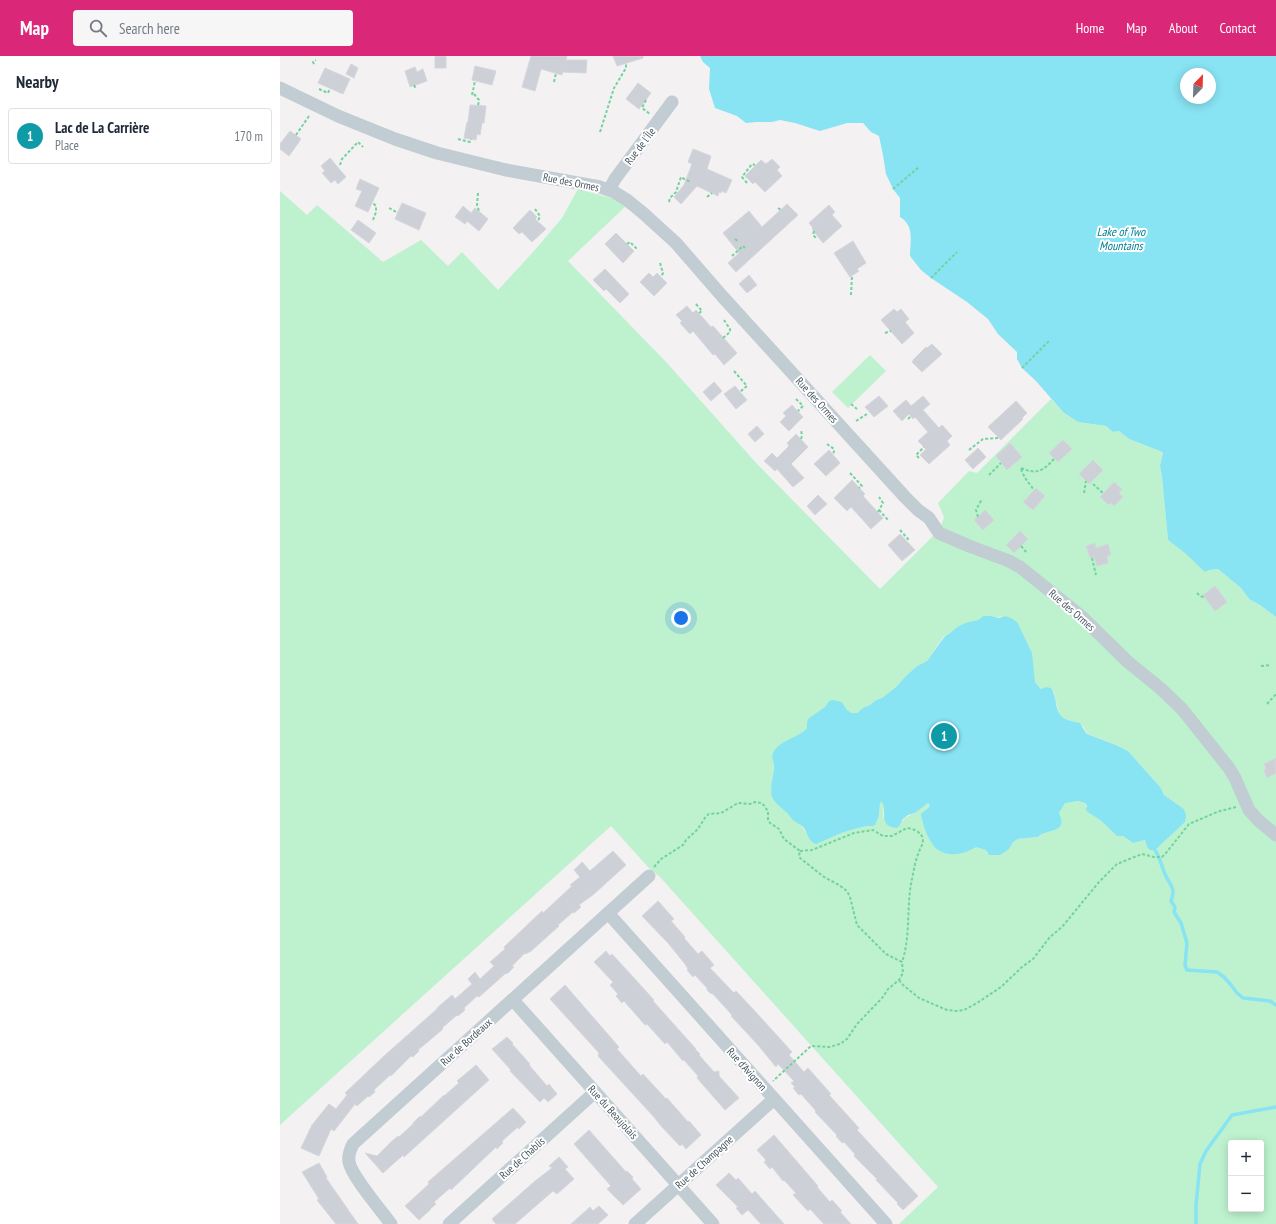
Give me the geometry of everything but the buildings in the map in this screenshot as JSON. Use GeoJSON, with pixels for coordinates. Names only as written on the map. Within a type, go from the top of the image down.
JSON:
{"type":"FeatureCollection","features":[{"type":"Feature","properties":{"kind":"street","name":"Rue des Ormes"},"geometry":{"type":"LineString","coordinates":[[280,88],[338,116],[437,153],[487,166],[591,185],[608,190],[627,200],[676,243],[722,296],[905,497],[918,510],[929,518],[939,533],[1009,561],[1020,567],[1081,616],[1128,662],[1160,688],[1182,709],[1229,768],[1245,802],[1253,815],[1276,835]]}},
{"type":"Feature","properties":{"kind":"street","name":"Rue de l'Île"},"geometry":{"type":"LineString","coordinates":[[608,190],[672,102]]}},
{"type":"Feature","properties":{"kind":"street","name":"Rue de Bordeaux"},"geometry":{"type":"LineString","coordinates":[[391,1224],[353,1172],[349,1162],[349,1156],[353,1144],[649,876]]}},
{"type":"Feature","properties":{"kind":"street","name":"Rue d'Avignon"},"geometry":{"type":"LineString","coordinates":[[608,913],[886,1224]]}},
{"type":"Feature","properties":{"kind":"street","name":"Rue du Beaujolais"},"geometry":{"type":"LineString","coordinates":[[512,1000],[713,1224]]}},
{"type":"Feature","properties":{"kind":"street","name":"Rue de Chablis"},"geometry":{"type":"LineString","coordinates":[[449,1224],[596,1092]]}},
{"type":"Feature","properties":{"kind":"street","name":"Rue de Champagne"},"geometry":{"type":"LineString","coordinates":[[635,1224],[774,1099]]}},
{"type":"Feature","properties":{"kind":"path"},"geometry":{"type":"LineString","coordinates":[[314,64],[313,62],[316,60]]}},
{"type":"Feature","properties":{"kind":"path"},"geometry":{"type":"LineString","coordinates":[[600,132],[614,88],[626,68],[626,63]]}},
{"type":"Feature","properties":{"kind":"path"},"geometry":{"type":"LineString","coordinates":[[554,82],[556,73]]}},
{"type":"Feature","properties":{"kind":"path"},"geometry":{"type":"LineString","coordinates":[[475,81],[473,95],[479,100],[478,106]]}},
{"type":"Feature","properties":{"kind":"path"},"geometry":{"type":"LineString","coordinates":[[319,89],[328,93],[330,88]]}},
{"type":"Feature","properties":{"kind":"path"},"geometry":{"type":"LineString","coordinates":[[646,100],[642,108],[658,120]]}},
{"type":"Feature","properties":{"kind":"path"},"geometry":{"type":"LineString","coordinates":[[296,135],[309,116]]}},
{"type":"Feature","properties":{"kind":"path"},"geometry":{"type":"LineString","coordinates":[[458,139],[470,142],[471,139]]}},
{"type":"Feature","properties":{"kind":"path"},"geometry":{"type":"LineString","coordinates":[[340,165],[342,159],[358,142],[363,147]]}},
{"type":"Feature","properties":{"kind":"path"},"geometry":{"type":"LineString","coordinates":[[747,183],[742,177],[752,164],[755,166]]}},
{"type":"Feature","properties":{"kind":"path"},"geometry":{"type":"LineString","coordinates":[[893,189],[919,167]]}},
{"type":"Feature","properties":{"kind":"path"},"geometry":{"type":"LineString","coordinates":[[669,202],[670,198],[676,192],[681,177],[691,182]]}},
{"type":"Feature","properties":{"kind":"path"},"geometry":{"type":"LineString","coordinates":[[478,193],[477,204],[479,211]]}},
{"type":"Feature","properties":{"kind":"path"},"geometry":{"type":"LineString","coordinates":[[707,197],[712,193]]}},
{"type":"Feature","properties":{"kind":"path"},"geometry":{"type":"LineString","coordinates":[[373,203],[376,206],[376,212],[373,220]]}},
{"type":"Feature","properties":{"kind":"path"},"geometry":{"type":"LineString","coordinates":[[389,208],[398,212]]}},
{"type":"Feature","properties":{"kind":"path"},"geometry":{"type":"LineString","coordinates":[[535,209],[540,216],[538,221]]}},
{"type":"Feature","properties":{"kind":"path"},"geometry":{"type":"LineString","coordinates":[[814,231],[813,235],[817,239]]}},
{"type":"Feature","properties":{"kind":"path"},"geometry":{"type":"LineString","coordinates":[[627,244],[630,242],[638,250]]}},
{"type":"Feature","properties":{"kind":"path"},"geometry":{"type":"LineString","coordinates":[[732,256],[743,246],[745,248]]}},
{"type":"Feature","properties":{"kind":"path"},"geometry":{"type":"LineString","coordinates":[[931,278],[957,252]]}},
{"type":"Feature","properties":{"kind":"path"},"geometry":{"type":"LineString","coordinates":[[660,263],[663,273],[661,277]]}},
{"type":"Feature","properties":{"kind":"path"},"geometry":{"type":"LineString","coordinates":[[851,295],[852,276]]}},
{"type":"Feature","properties":{"kind":"path"},"geometry":{"type":"LineString","coordinates":[[696,304],[702,311],[699,313]]}},
{"type":"Feature","properties":{"kind":"path"},"geometry":{"type":"LineString","coordinates":[[723,338],[730,332],[730,329],[724,320]]}},
{"type":"Feature","properties":{"kind":"path"},"geometry":{"type":"LineString","coordinates":[[885,333],[891,331]]}},
{"type":"Feature","properties":{"kind":"path"},"geometry":{"type":"LineString","coordinates":[[1022,368],[1050,340]]}},
{"type":"Feature","properties":{"kind":"path"},"geometry":{"type":"LineString","coordinates":[[734,371],[747,386],[740,392]]}},
{"type":"Feature","properties":{"kind":"path"},"geometry":{"type":"LineString","coordinates":[[796,399],[803,406],[798,411]]}},
{"type":"Feature","properties":{"kind":"path"},"geometry":{"type":"LineString","coordinates":[[851,404],[857,410]]}},
{"type":"Feature","properties":{"kind":"path"},"geometry":{"type":"LineString","coordinates":[[856,421],[867,414]]}},
{"type":"Feature","properties":{"kind":"path"},"geometry":{"type":"LineString","coordinates":[[908,419],[911,416]]}},
{"type":"Feature","properties":{"kind":"path"},"geometry":{"type":"LineString","coordinates":[[801,430],[801,439]]}},
{"type":"Feature","properties":{"kind":"path"},"geometry":{"type":"LineString","coordinates":[[970,450],[983,439],[998,438]]}},
{"type":"Feature","properties":{"kind":"path"},"geometry":{"type":"LineString","coordinates":[[827,444],[834,449],[832,455]]}},
{"type":"Feature","properties":{"kind":"path"},"geometry":{"type":"LineString","coordinates":[[919,458],[916,455],[924,447]]}},
{"type":"Feature","properties":{"kind":"path"},"geometry":{"type":"LineString","coordinates":[[1034,490],[1025,478],[1021,468],[1032,472],[1039,471],[1046,468],[1054,459]]}},
{"type":"Feature","properties":{"kind":"path"},"geometry":{"type":"LineString","coordinates":[[989,475],[1002,463]]}},
{"type":"Feature","properties":{"kind":"path"},"geometry":{"type":"LineString","coordinates":[[850,473],[862,486],[860,488]]}},
{"type":"Feature","properties":{"kind":"path"},"geometry":{"type":"LineString","coordinates":[[1084,493],[1086,481]]}},
{"type":"Feature","properties":{"kind":"path"},"geometry":{"type":"LineString","coordinates":[[1093,484],[1103,493]]}},
{"type":"Feature","properties":{"kind":"path"},"geometry":{"type":"LineString","coordinates":[[879,497],[883,503],[879,511],[888,520]]}},
{"type":"Feature","properties":{"kind":"path"},"geometry":{"type":"LineString","coordinates":[[978,517],[976,510],[982,499]]}},
{"type":"Feature","properties":{"kind":"path"},"geometry":{"type":"LineString","coordinates":[[900,530],[908,539],[906,540]]}},
{"type":"Feature","properties":{"kind":"path"},"geometry":{"type":"LineString","coordinates":[[1021,546],[1027,553]]}},
{"type":"Feature","properties":{"kind":"path"},"geometry":{"type":"LineString","coordinates":[[1092,558],[1096,575]]}},
{"type":"Feature","properties":{"kind":"path"},"geometry":{"type":"LineString","coordinates":[[1196,593],[1204,597]]}},
{"type":"Feature","properties":{"kind":"path"},"geometry":{"type":"LineString","coordinates":[[1261,666],[1271,665]]}},
{"type":"Feature","properties":{"kind":"path"},"geometry":{"type":"LineString","coordinates":[[1267,704],[1276,694]]}},
{"type":"Feature","properties":{"kind":"path"},"geometry":{"type":"LineString","coordinates":[[649,876],[660,859],[683,845],[686,840],[698,829],[706,816],[709,814],[721,813],[738,804],[750,804],[755,802],[762,803],[768,811],[768,820],[770,823],[779,829],[784,839],[800,851],[812,850],[854,833],[865,831],[873,830],[886,837],[892,836],[907,828],[919,832],[923,840],[915,864],[911,885],[906,942],[902,962],[903,973],[899,980],[888,989],[883,997],[857,1024],[847,1039],[840,1044],[829,1047],[811,1046],[770,1083]]}},
{"type":"Feature","properties":{"kind":"path"},"geometry":{"type":"LineString","coordinates":[[899,980],[919,998],[947,1010],[964,1010],[1001,987],[1022,967],[1033,959],[1050,937],[1062,927],[1099,882],[1117,864],[1142,854],[1154,858],[1162,857],[1190,824],[1217,812],[1241,806],[1245,802]]}},
{"type":"Feature","properties":{"kind":"path"},"geometry":{"type":"LineString","coordinates":[[800,851],[799,856],[803,861],[824,877],[847,891],[857,925],[860,929],[886,954],[902,962]]}},
{"type":"Feature","properties":{"kind":"green space"},"geometry":{"type":"Polygon","coordinates":[[[578,189],[614,199],[626,206],[568,261],[667,363],[758,465],[880,589],[940,529],[944,517],[938,503],[969,471],[977,473],[1051,399],[1063,412],[1078,422],[1106,426],[1113,432],[1119,431],[1129,439],[1160,451],[1163,454],[1160,466],[1168,540],[1209,570],[1218,569],[1241,588],[1249,599],[1276,617],[1276,1224],[899,1224],[938,1187],[660,877],[648,867],[611,826],[280,1125],[280,191],[307,215],[317,205],[383,262],[421,240],[448,266],[462,252],[498,290],[562,218],[578,189]],[[983,616],[978,620],[956,628],[944,636],[927,661],[917,666],[896,687],[882,698],[876,700],[857,713],[852,713],[847,710],[842,702],[829,701],[825,707],[807,723],[807,728],[804,731],[782,745],[773,753],[774,768],[772,796],[794,821],[800,824],[808,835],[821,841],[827,840],[834,835],[847,830],[873,826],[879,816],[880,803],[883,802],[883,817],[900,825],[905,818],[915,813],[928,803],[930,806],[924,811],[922,821],[933,844],[954,852],[965,852],[976,846],[986,850],[989,855],[1009,849],[1013,842],[1018,839],[1038,837],[1059,828],[1062,820],[1059,813],[1065,802],[1078,801],[1085,803],[1089,813],[1100,820],[1117,836],[1123,836],[1133,843],[1145,840],[1147,847],[1176,830],[1185,822],[1184,809],[1164,795],[1161,788],[1128,751],[1092,736],[1086,732],[1083,726],[1059,715],[1054,692],[1046,687],[1041,689],[1038,687],[1035,682],[1033,670],[1005,616],[983,616]]]}},
{"type":"Feature","properties":{"kind":"green space"},"geometry":{"type":"Polygon","coordinates":[[[870,355],[886,371],[848,408],[832,392],[870,355]]]}},
{"type":"Feature","properties":{"kind":"water","name":"Lake of Two Mountains"},"geometry":{"type":"Polygon","coordinates":[[[700,56],[1276,56],[1276,617],[1249,599],[1241,588],[1218,569],[1205,572],[1185,553],[1168,540],[1160,466],[1163,453],[1129,439],[1119,431],[1113,432],[1106,426],[1078,422],[1063,412],[1036,381],[1022,368],[1017,359],[1017,352],[998,334],[988,319],[967,302],[921,270],[910,256],[910,229],[905,221],[900,217],[900,198],[893,189],[886,174],[879,136],[871,132],[863,123],[847,123],[820,131],[780,120],[772,122],[746,123],[737,116],[715,108],[709,89],[710,68],[703,62],[700,56]]]}},
{"type":"Feature","properties":{"kind":"water"},"geometry":{"type":"Polygon","coordinates":[[[983,616],[999,618],[1005,616],[1017,622],[1032,653],[1035,682],[1041,689],[1046,687],[1051,688],[1061,716],[1067,720],[1080,723],[1086,733],[1128,751],[1161,788],[1164,795],[1184,809],[1186,815],[1185,822],[1155,850],[1150,850],[1147,847],[1145,840],[1133,843],[1123,836],[1117,836],[1100,820],[1086,810],[1087,806],[1085,803],[1078,801],[1065,803],[1059,813],[1062,820],[1059,828],[1038,837],[1018,839],[1013,842],[1009,849],[1000,855],[989,855],[986,850],[976,847],[967,852],[956,854],[941,852],[937,849],[929,838],[924,827],[921,814],[930,806],[928,803],[915,813],[908,815],[903,819],[897,828],[891,827],[885,822],[884,806],[882,802],[880,803],[879,816],[875,825],[838,834],[817,844],[810,840],[803,827],[793,820],[774,801],[771,792],[774,767],[772,757],[773,753],[784,742],[807,728],[808,719],[825,707],[829,701],[833,700],[842,702],[847,710],[852,713],[857,713],[876,700],[882,698],[896,687],[917,666],[927,661],[945,636],[965,623],[978,620],[983,616]]]}},
{"type":"Feature","properties":{"kind":"waterway"},"geometry":{"type":"LineString","coordinates":[[1155,850],[1173,890],[1171,901],[1175,907],[1174,912],[1181,923],[1187,943],[1185,965],[1187,970],[1217,972],[1224,977],[1243,998],[1270,1001],[1276,1005]]}},
{"type":"Feature","properties":{"kind":"waterway"},"geometry":{"type":"LineString","coordinates":[[1196,1224],[1196,1205],[1200,1164],[1206,1151],[1232,1115],[1276,1107]]}},
{"type":"Feature","properties":{"kind":"place","name":"Lac de La Carrière"},"geometry":{"type":"Point","coordinates":[944,736]}}]}
